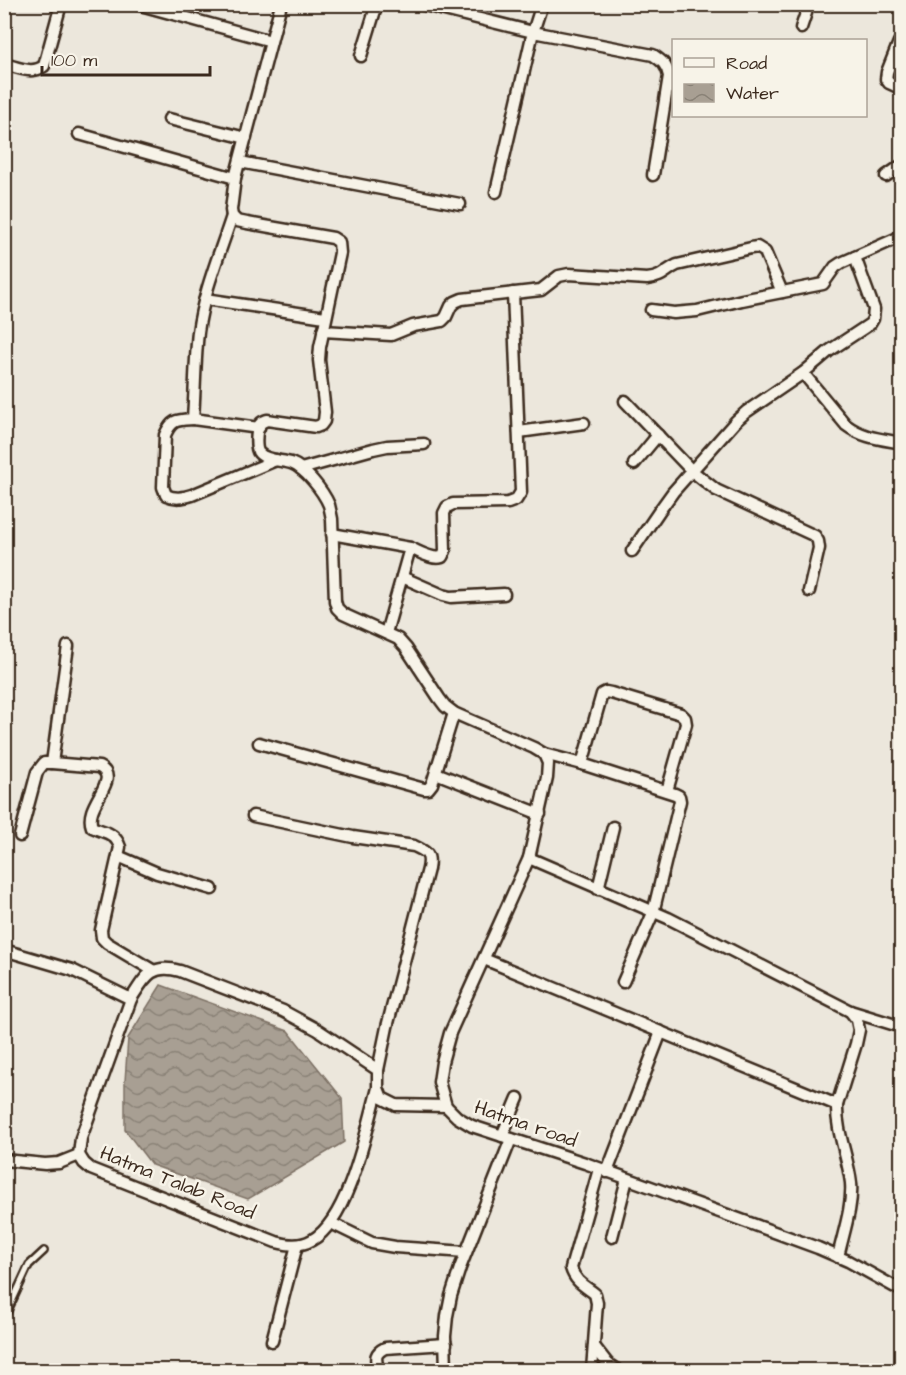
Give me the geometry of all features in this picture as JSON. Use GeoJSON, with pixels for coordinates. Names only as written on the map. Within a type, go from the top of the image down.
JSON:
{"type":"FeatureCollection","features":[{"type":"Feature","properties":{"kind":"street"},"geometry":{"type":"LineString","coordinates":[[4,63],[33,71],[44,66],[61,4]]}},
{"type":"Feature","properties":{"kind":"street"},"geometry":{"type":"LineString","coordinates":[[137,4],[271,41]]}},
{"type":"Feature","properties":{"kind":"street"},"geometry":{"type":"LineString","coordinates":[[193,419],[198,331],[205,299],[232,216],[235,178],[280,4]]}},
{"type":"Feature","properties":{"kind":"street"},"geometry":{"type":"LineString","coordinates":[[361,56],[377,4]]}},
{"type":"Feature","properties":{"kind":"street"},"geometry":{"type":"LineString","coordinates":[[420,4],[533,32],[653,55],[662,61],[668,68],[669,76],[653,175]]}},
{"type":"Feature","properties":{"kind":"street"},"geometry":{"type":"LineString","coordinates":[[496,192],[533,32],[542,4]]}},
{"type":"Feature","properties":{"kind":"street"},"geometry":{"type":"LineString","coordinates":[[801,28],[809,4]]}},
{"type":"Feature","properties":{"kind":"street"},"geometry":{"type":"LineString","coordinates":[[899,42],[886,79],[889,83],[902,89]]}},
{"type":"Feature","properties":{"kind":"street"},"geometry":{"type":"LineString","coordinates":[[170,119],[246,138]]}},
{"type":"Feature","properties":{"kind":"street"},"geometry":{"type":"LineString","coordinates":[[80,134],[235,178]]}},
{"type":"Feature","properties":{"kind":"street"},"geometry":{"type":"LineString","coordinates":[[240,162],[460,204]]}},
{"type":"Feature","properties":{"kind":"street"},"geometry":{"type":"LineString","coordinates":[[886,176],[902,165]]}},
{"type":"Feature","properties":{"kind":"street"},"geometry":{"type":"LineString","coordinates":[[232,216],[237,221],[247,224],[324,236],[339,242],[340,253],[325,317],[319,360],[324,421],[316,427],[267,420],[262,422],[258,428],[256,448],[266,458],[292,464],[301,469],[329,506],[337,608],[350,618],[398,639],[445,706],[454,713],[534,748],[546,759],[582,764],[679,796],[680,801],[653,913],[623,982]]}},
{"type":"Feature","properties":{"kind":"street"},"geometry":{"type":"LineString","coordinates":[[651,310],[674,313],[697,311],[823,284],[835,267],[841,263],[902,236]]}},
{"type":"Feature","properties":{"kind":"street"},"geometry":{"type":"LineString","coordinates":[[323,331],[390,335],[413,326],[442,321],[455,302],[541,290],[559,276],[569,274],[656,278],[677,265],[757,247],[765,252],[782,292]]}},
{"type":"Feature","properties":{"kind":"street"},"geometry":{"type":"LineString","coordinates":[[632,551],[660,510],[736,421],[803,373],[829,351],[870,324],[874,309],[855,257]]}},
{"type":"Feature","properties":{"kind":"street"},"geometry":{"type":"LineString","coordinates":[[332,534],[410,548],[438,558],[442,557],[445,551],[444,513],[447,507],[453,504],[507,503],[516,500],[521,492],[513,293]]}},
{"type":"Feature","properties":{"kind":"street"},"geometry":{"type":"LineString","coordinates":[[205,299],[325,317]]}},
{"type":"Feature","properties":{"kind":"street"},"geometry":{"type":"LineString","coordinates":[[803,373],[846,425],[854,431],[864,436],[902,443]]}},
{"type":"Feature","properties":{"kind":"street"},"geometry":{"type":"LineString","coordinates":[[625,401],[692,471],[716,490],[815,536],[819,548],[809,591]]}},
{"type":"Feature","properties":{"kind":"street"},"geometry":{"type":"LineString","coordinates":[[258,428],[193,419],[171,423],[165,435],[163,488],[165,495],[172,498],[192,495],[276,460]]}},
{"type":"Feature","properties":{"kind":"street"},"geometry":{"type":"LineString","coordinates":[[519,432],[584,423]]}},
{"type":"Feature","properties":{"kind":"street"},"geometry":{"type":"LineString","coordinates":[[634,464],[658,435]]}},
{"type":"Feature","properties":{"kind":"street"},"geometry":{"type":"LineString","coordinates":[[301,469],[387,446],[424,444]]}},
{"type":"Feature","properties":{"kind":"street"},"geometry":{"type":"LineString","coordinates":[[386,633],[410,548]]}},
{"type":"Feature","properties":{"kind":"street"},"geometry":{"type":"LineString","coordinates":[[402,577],[443,596],[504,594]]}},
{"type":"Feature","properties":{"kind":"street"},"geometry":{"type":"LineString","coordinates":[[52,763],[68,646]]}},
{"type":"Feature","properties":{"kind":"street"},"geometry":{"type":"LineString","coordinates":[[582,764],[602,694],[612,693],[681,714],[686,723],[667,791]]}},
{"type":"Feature","properties":{"kind":"street"},"geometry":{"type":"LineString","coordinates":[[259,743],[428,789],[436,773],[454,713]]}},
{"type":"Feature","properties":{"kind":"street","name":"Hatma road"},"geometry":{"type":"LineString","coordinates":[[546,759],[547,778],[530,858],[450,1033],[441,1062],[439,1082],[446,1106],[457,1117],[472,1126],[585,1163],[818,1248],[902,1291]]}},
{"type":"Feature","properties":{"kind":"street"},"geometry":{"type":"LineString","coordinates":[[20,836],[37,772],[44,763],[99,766],[104,769],[107,776],[106,783],[91,812],[89,821],[92,827],[117,839],[120,847],[101,930],[102,938],[154,970],[167,968],[180,971],[283,1011],[318,1030],[378,1070]]}},
{"type":"Feature","properties":{"kind":"street"},"geometry":{"type":"LineString","coordinates":[[436,773],[540,814]]}},
{"type":"Feature","properties":{"kind":"street"},"geometry":{"type":"LineString","coordinates":[[253,816],[353,837],[414,846],[428,854],[430,860],[387,1027],[378,1070],[378,1088],[356,1167],[331,1223],[325,1231],[312,1240],[297,1245],[272,1341]]}},
{"type":"Feature","properties":{"kind":"street"},"geometry":{"type":"LineString","coordinates":[[598,889],[613,827]]}},
{"type":"Feature","properties":{"kind":"street"},"geometry":{"type":"LineString","coordinates":[[118,856],[157,873],[212,889]]}},
{"type":"Feature","properties":{"kind":"street"},"geometry":{"type":"LineString","coordinates":[[530,858],[668,918],[850,1011],[902,1027]]}},
{"type":"Feature","properties":{"kind":"street"},"geometry":{"type":"LineString","coordinates":[[4,950],[72,970],[131,999]]}},
{"type":"Feature","properties":{"kind":"street"},"geometry":{"type":"LineString","coordinates":[[484,959],[837,1105]]}},
{"type":"Feature","properties":{"kind":"street","name":"Hatma Talab Road"},"geometry":{"type":"LineString","coordinates":[[154,970],[142,982],[131,999],[81,1138],[79,1155],[91,1168],[276,1242],[297,1245]]}},
{"type":"Feature","properties":{"kind":"street"},"geometry":{"type":"LineString","coordinates":[[838,1257],[851,1194],[849,1169],[836,1116],[837,1105],[859,1030],[857,1020],[850,1011]]}},
{"type":"Feature","properties":{"kind":"street"},"geometry":{"type":"LineString","coordinates":[[592,1371],[597,1303],[595,1294],[573,1276],[573,1259],[603,1171],[661,1032]]}},
{"type":"Feature","properties":{"kind":"street"},"geometry":{"type":"LineString","coordinates":[[378,1088],[382,1098],[396,1105],[446,1106]]}},
{"type":"Feature","properties":{"kind":"street"},"geometry":{"type":"LineString","coordinates":[[446,1371],[447,1316],[451,1296],[507,1137],[518,1098]]}},
{"type":"Feature","properties":{"kind":"street"},"geometry":{"type":"LineString","coordinates":[[4,1160],[45,1164],[59,1163],[79,1155]]}},
{"type":"Feature","properties":{"kind":"street"},"geometry":{"type":"LineString","coordinates":[[612,1237],[627,1179]]}},
{"type":"Feature","properties":{"kind":"street"},"geometry":{"type":"LineString","coordinates":[[331,1223],[372,1243],[466,1252]]}},
{"type":"Feature","properties":{"kind":"street"},"geometry":{"type":"LineString","coordinates":[[378,1371],[375,1356],[378,1351],[385,1348],[446,1344]]}},
{"type":"Feature","properties":{"kind":"street"},"geometry":{"type":"LineString","coordinates":[[594,1346],[616,1371]]}},
{"type":"Feature","properties":{"kind":"lane"},"geometry":{"type":"LineString","coordinates":[[4,1319],[29,1265],[44,1251]]}},
{"type":"Feature","properties":{"kind":"water"},"geometry":{"type":"Polygon","coordinates":[[[161,985],[288,1031],[342,1098],[344,1142],[248,1199],[152,1165],[125,1130],[125,1081],[128,1038],[161,985]]]}}]}
